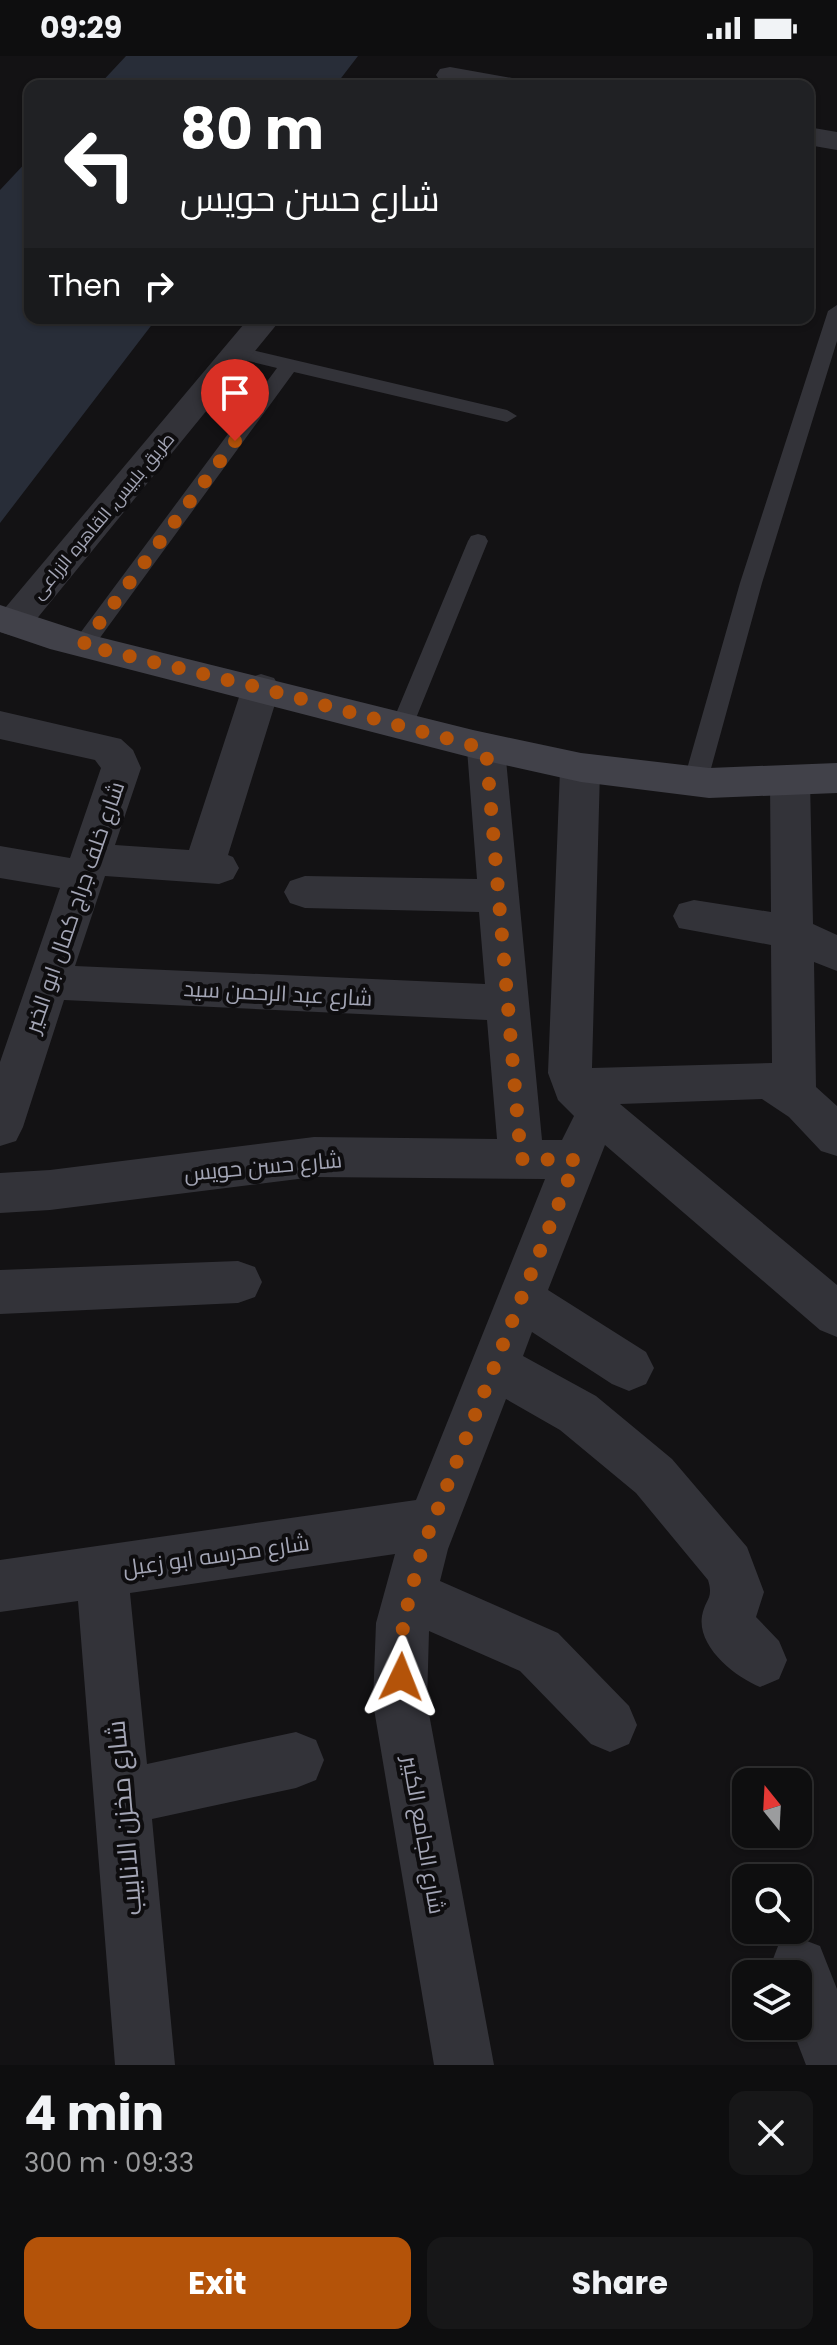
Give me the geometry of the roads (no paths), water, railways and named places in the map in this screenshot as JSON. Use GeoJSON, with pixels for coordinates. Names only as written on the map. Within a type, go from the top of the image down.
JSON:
{"type":"FeatureCollection","features":[{"type":"Feature","properties":{"kind":"main road"},"geometry":{"type":"LineString","coordinates":[[4,627],[261,688],[401,728],[580,770],[695,783],[837,778]]}},
{"type":"Feature","properties":{"kind":"street"},"geometry":{"type":"LineString","coordinates":[[451,72],[486,80]]}},
{"type":"Feature","properties":{"kind":"street"},"geometry":{"type":"LineString","coordinates":[[814,137],[837,141]]}},
{"type":"Feature","properties":{"kind":"street","name":"طريق بلبيس, القاهره الزراعى"},"geometry":{"type":"LineString","coordinates":[[4,627],[261,324]]}},
{"type":"Feature","properties":{"kind":"street"},"geometry":{"type":"LineString","coordinates":[[0,862],[88,868],[211,867],[261,688]]}},
{"type":"Feature","properties":{"kind":"street","name":"شارع خلف جراج كمال ابو الخير"},"geometry":{"type":"LineString","coordinates":[[0,725],[107,749],[119,760],[119,776],[0,1127]]}},
{"type":"Feature","properties":{"kind":"street"},"geometry":{"type":"LineString","coordinates":[[486,749],[521,1159]]}},
{"type":"Feature","properties":{"kind":"street"},"geometry":{"type":"LineString","coordinates":[[580,770],[570,1073],[586,1099],[837,1315]]}},
{"type":"Feature","properties":{"kind":"street"},"geometry":{"type":"LineString","coordinates":[[790,780],[794,1094]]}},
{"type":"Feature","properties":{"kind":"street"},"geometry":{"type":"LineString","coordinates":[[305,892],[499,896]]}},
{"type":"Feature","properties":{"kind":"street"},"geometry":{"type":"LineString","coordinates":[[694,916],[790,932],[837,954]]}},
{"type":"Feature","properties":{"kind":"street","name":"شارع عبد الرحمن سيد"},"geometry":{"type":"LineString","coordinates":[[49,982],[508,1003]]}},
{"type":"Feature","properties":{"kind":"street"},"geometry":{"type":"LineString","coordinates":[[586,1099],[766,1080],[805,1101],[837,1137]]}},
{"type":"Feature","properties":{"kind":"street","name":"شارع الجامع الكبير"},"geometry":{"type":"LineString","coordinates":[[464,2065],[400,1703],[403,1623],[422,1549],[576,1160],[586,1099]]}},
{"type":"Feature","properties":{"kind":"street","name":"شارع حسن حويس"},"geometry":{"type":"LineString","coordinates":[[0,1193],[50,1190],[314,1157],[576,1160]]}},
{"type":"Feature","properties":{"kind":"street"},"geometry":{"type":"LineString","coordinates":[[0,1292],[238,1282]]}},
{"type":"Feature","properties":{"kind":"street"},"geometry":{"type":"LineString","coordinates":[[521,1299],[629,1368]]}},
{"type":"Feature","properties":{"kind":"street"},"geometry":{"type":"LineString","coordinates":[[494,1366],[578,1413],[654,1476],[729,1565],[738,1592],[729,1615],[729,1628],[760,1660]]}},
{"type":"Feature","properties":{"kind":"street","name":"شارع مدرسه ابو زعبل"},"geometry":{"type":"LineString","coordinates":[[0,1586],[433,1523]]}},
{"type":"Feature","properties":{"kind":"street","name":"شارع مخزن الانابيب"},"geometry":{"type":"LineString","coordinates":[[102,1571],[145,2065]]}},
{"type":"Feature","properties":{"kind":"street"},"geometry":{"type":"LineString","coordinates":[[410,1595],[539,1652],[610,1725]]}},
{"type":"Feature","properties":{"kind":"street"},"geometry":{"type":"LineString","coordinates":[[122,1797],[296,1760]]}},
{"type":"Feature","properties":{"kind":"street"},"geometry":{"type":"LineString","coordinates":[[812,2001],[836,2065]]}},
{"type":"Feature","properties":{"kind":"lane"},"geometry":{"type":"LineString","coordinates":[[695,783],[830,318]]}},
{"type":"Feature","properties":{"kind":"lane"},"geometry":{"type":"LineString","coordinates":[[239,353],[507,416]]}},
{"type":"Feature","properties":{"kind":"lane"},"geometry":{"type":"LineString","coordinates":[[83,645],[290,364]]}},
{"type":"Feature","properties":{"kind":"lane"},"geometry":{"type":"LineString","coordinates":[[401,728],[478,541]]}}]}
